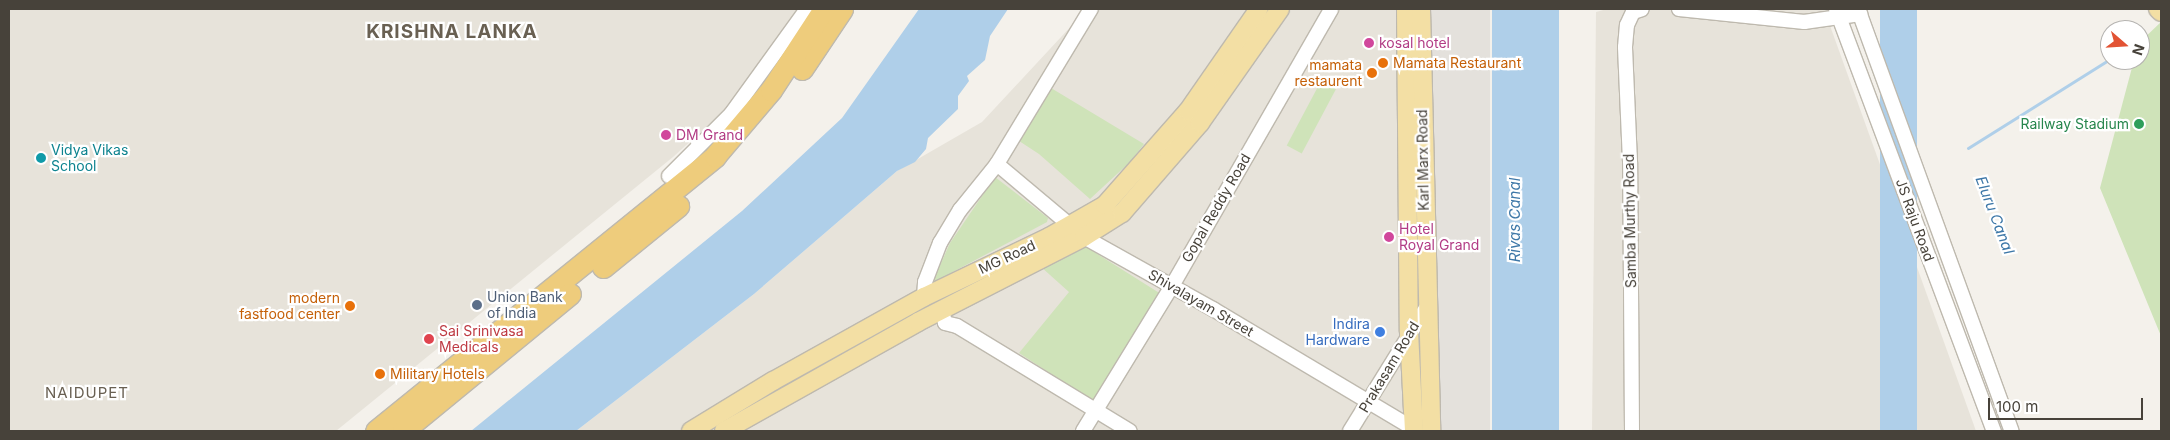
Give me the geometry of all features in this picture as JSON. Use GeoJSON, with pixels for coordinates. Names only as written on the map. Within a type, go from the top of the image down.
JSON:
{"type":"FeatureCollection","features":[{"type":"Feature","properties":{"kind":"highway"},"geometry":{"type":"LineString","coordinates":[[376,431],[715,156],[771,90],[824,9]]}},
{"type":"Feature","properties":{"kind":"highway"},"geometry":{"type":"LineString","coordinates":[[410,427],[721,170],[783,96],[842,9]]}},
{"type":"Feature","properties":{"kind":"main road","name":"MG Road"},"geometry":{"type":"LineString","coordinates":[[691,431],[773,381],[924,297],[1069,226],[1105,204],[1160,146],[1216,72],[1259,9]]}},
{"type":"Feature","properties":{"kind":"main road","name":"MG Road"},"geometry":{"type":"LineString","coordinates":[[724,431],[943,317],[1084,237],[1122,213],[1200,123],[1280,9]]}},
{"type":"Feature","properties":{"kind":"main road","name":"Karl Marx Road"},"geometry":{"type":"LineString","coordinates":[[1406,9],[1409,332],[1420,431]]}},
{"type":"Feature","properties":{"kind":"main road","name":"Karl Marx Road"},"geometry":{"type":"LineString","coordinates":[[1420,431],[1429,303],[1422,133],[1421,9]]}},
{"type":"Feature","properties":{"kind":"main road"},"geometry":{"type":"LineString","coordinates":[[2158,9],[2161,12]]}},
{"type":"Feature","properties":{"kind":"street"},"geometry":{"type":"LineString","coordinates":[[669,176],[730,114],[807,9]]}},
{"type":"Feature","properties":{"kind":"street"},"geometry":{"type":"LineString","coordinates":[[924,297],[925,282],[940,243],[960,210],[997,164],[1091,9]]}},
{"type":"Feature","properties":{"kind":"street","name":"Gopal Reddy Road"},"geometry":{"type":"LineString","coordinates":[[1083,431],[1172,286],[1331,9]]}},
{"type":"Feature","properties":{"kind":"street"},"geometry":{"type":"LineString","coordinates":[[1679,9],[1804,22],[1838,13],[1859,11]]}},
{"type":"Feature","properties":{"kind":"street","name":"Samba Murthy Road"},"geometry":{"type":"LineString","coordinates":[[1632,431],[1630,162],[1625,47],[1627,25],[1638,10]]}},
{"type":"Feature","properties":{"kind":"street","name":"JS Raju Road"},"geometry":{"type":"LineString","coordinates":[[1859,11],[2012,431]]}},
{"type":"Feature","properties":{"kind":"street","name":"JS Raju Road"},"geometry":{"type":"LineString","coordinates":[[1838,13],[1994,431]]}},
{"type":"Feature","properties":{"kind":"street","name":"Shivalayam Street"},"geometry":{"type":"LineString","coordinates":[[997,164],[1084,237],[1172,286],[1420,431]]}},
{"type":"Feature","properties":{"kind":"street","name":"Prakasam Road"},"geometry":{"type":"LineString","coordinates":[[1350,431],[1409,332],[1429,303]]}},
{"type":"Feature","properties":{"kind":"street"},"geometry":{"type":"LineString","coordinates":[[943,317],[1094,412],[1130,431]]}},
{"type":"Feature","properties":{"kind":"shaded area"},"geometry":{"type":"Polygon","coordinates":[[[9,9],[801,9],[734,102],[673,157],[336,431],[9,431],[9,9]]]}},
{"type":"Feature","properties":{"kind":"shaded area"},"geometry":{"type":"Polygon","coordinates":[[[1087,9],[1416,9],[1416,431],[576,431],[754,294],[897,171],[982,122],[1087,9]]]}},
{"type":"Feature","properties":{"kind":"shaded area"},"geometry":{"type":"Polygon","coordinates":[[[1431,9],[1490,9],[1490,431],[1431,431],[1431,9]]]}},
{"type":"Feature","properties":{"kind":"shaded area"},"geometry":{"type":"Polygon","coordinates":[[[1607,9],[1824,9],[1976,431],[1592,431],[1596,12],[1607,9]]]}},
{"type":"Feature","properties":{"kind":"green space","name":"Railway Stadium"},"geometry":{"type":"Polygon","coordinates":[[[2161,22],[2161,336],[2100,188],[2131,70],[2150,70],[2150,32],[2161,22]]]}},
{"type":"Feature","properties":{"kind":"green space"},"geometry":{"type":"Polygon","coordinates":[[[1321,81],[1336,89],[1302,153],[1287,145],[1321,81]]]}},
{"type":"Feature","properties":{"kind":"green space"},"geometry":{"type":"Polygon","coordinates":[[[1051,88],[1144,144],[1130,162],[1090,199],[1039,154],[1016,139],[1051,88]]]}},
{"type":"Feature","properties":{"kind":"green space"},"geometry":{"type":"Polygon","coordinates":[[[995,177],[1048,218],[1047,222],[932,283],[950,243],[995,177]]]}},
{"type":"Feature","properties":{"kind":"green space"},"geometry":{"type":"Polygon","coordinates":[[[1083,245],[1161,294],[1094,402],[1019,353],[1069,292],[1040,266],[1083,245]]]}},
{"type":"Feature","properties":{"kind":"water"},"geometry":{"type":"Polygon","coordinates":[[[919,9],[1008,9],[990,36],[985,60],[967,76],[969,81],[958,96],[958,109],[928,138],[926,149],[915,162],[897,171],[754,294],[576,431],[471,431],[742,211],[842,118],[919,9]]]}},
{"type":"Feature","properties":{"kind":"water","name":"Rivas Canal"},"geometry":{"type":"Polygon","coordinates":[[[1492,9],[1559,9],[1559,431],[1492,431],[1492,9]]]}},
{"type":"Feature","properties":{"kind":"water"},"geometry":{"type":"Polygon","coordinates":[[[1880,9],[1917,9],[1917,431],[1880,431],[1880,9]]]}},
{"type":"Feature","properties":{"kind":"waterway"},"geometry":{"type":"LineString","coordinates":[[1968,148],[2100,65]]}},
{"type":"Feature","properties":{"kind":"place","name":"kosal hotel"},"geometry":{"type":"Point","coordinates":[1369,43]}},
{"type":"Feature","properties":{"kind":"place","name":"Mamata Restaurant"},"geometry":{"type":"Point","coordinates":[1383,63]}},
{"type":"Feature","properties":{"kind":"place","name":"mamata restaurent"},"geometry":{"type":"Point","coordinates":[1372,73]}},
{"type":"Feature","properties":{"kind":"place","name":"Railway Stadium"},"geometry":{"type":"Point","coordinates":[2139,124]}},
{"type":"Feature","properties":{"kind":"place","name":"DM Grand"},"geometry":{"type":"Point","coordinates":[666,135]}},
{"type":"Feature","properties":{"kind":"place","name":"Vidya Vikas School"},"geometry":{"type":"Point","coordinates":[41,158]}},
{"type":"Feature","properties":{"kind":"place","name":"Hotel Royal Grand"},"geometry":{"type":"Point","coordinates":[1389,237]}},
{"type":"Feature","properties":{"kind":"place","name":"Union Bank of India"},"geometry":{"type":"Point","coordinates":[477,305]}},
{"type":"Feature","properties":{"kind":"place","name":"modern fastfood center"},"geometry":{"type":"Point","coordinates":[350,306]}},
{"type":"Feature","properties":{"kind":"place","name":"Indira Hardware"},"geometry":{"type":"Point","coordinates":[1380,332]}},
{"type":"Feature","properties":{"kind":"place","name":"Sai Srinivasa Medicals"},"geometry":{"type":"Point","coordinates":[429,339]}},
{"type":"Feature","properties":{"kind":"place","name":"Military Hotels"},"geometry":{"type":"Point","coordinates":[380,374]}},
{"type":"Feature","properties":{"kind":"district","name":"KRISHNA LANKA"},"geometry":{"type":"Point","coordinates":[452,32]}},
{"type":"Feature","properties":{"kind":"district","name":"NAIDUPET"},"geometry":{"type":"Point","coordinates":[87,393]}},
{"type":"Feature","properties":{"kind":"water label","name":"Eluru Canal"},"geometry":{"type":"Point","coordinates":[1995,215]}}]}
